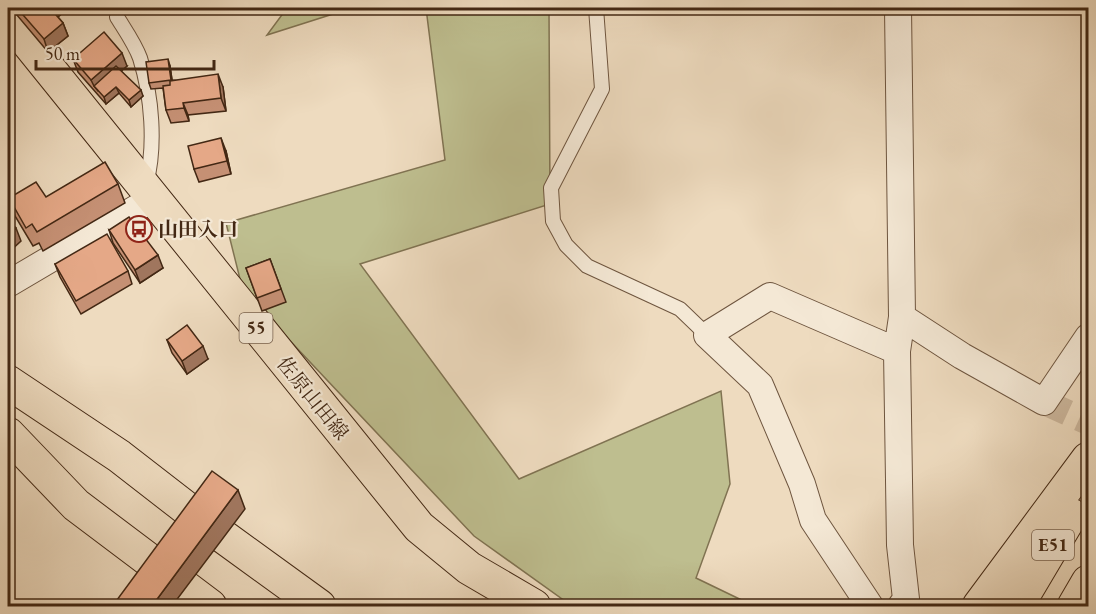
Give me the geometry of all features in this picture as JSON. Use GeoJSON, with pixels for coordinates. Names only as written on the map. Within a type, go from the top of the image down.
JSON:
{"type":"FeatureCollection","features":[{"type":"Feature","properties":{"kind":"main road","name":"佐原山田線"},"geometry":{"type":"LineString","coordinates":[[8,18],[419,527],[469,568],[534,606]]}},
{"type":"Feature","properties":{"kind":"main road"},"geometry":{"type":"LineString","coordinates":[[8,382],[119,456],[217,532],[319,606]]}},
{"type":"Feature","properties":{"kind":"main road"},"geometry":{"type":"LineString","coordinates":[[8,434],[76,505],[210,606]]}},
{"type":"Feature","properties":{"kind":"main road"},"geometry":{"type":"LineString","coordinates":[[979,606],[1089,459]]}},
{"type":"Feature","properties":{"kind":"main road","name":"E51"},"geometry":{"type":"LineString","coordinates":[[1017,606],[1089,484]]}},
{"type":"Feature","properties":{"kind":"main road","name":"E51"},"geometry":{"type":"LineString","coordinates":[[1074,606],[1089,582]]}},
{"type":"Feature","properties":{"kind":"street"},"geometry":{"type":"LineString","coordinates":[[898,8],[902,317],[897,351],[900,545],[906,599],[902,606]]}},
{"type":"Feature","properties":{"kind":"street"},"geometry":{"type":"LineString","coordinates":[[8,284],[148,194]]}},
{"type":"Feature","properties":{"kind":"street"},"geometry":{"type":"LineString","coordinates":[[870,606],[813,520],[802,484],[760,385],[707,335],[770,296],[897,351]]}},
{"type":"Feature","properties":{"kind":"street"},"geometry":{"type":"LineString","coordinates":[[902,317],[962,356],[1044,402],[1089,337]]}},
{"type":"Feature","properties":{"kind":"lane"},"geometry":{"type":"LineString","coordinates":[[596,8],[602,89],[551,188],[553,221],[566,246],[587,266],[680,309],[707,335]]}},
{"type":"Feature","properties":{"kind":"lane"},"geometry":{"type":"LineString","coordinates":[[117,17],[140,56],[146,87],[150,119],[148,194]]}},
{"type":"Feature","properties":{"kind":"green space"},"geometry":{"type":"Polygon","coordinates":[[[287,8],[352,8],[267,35],[287,8]]]}},
{"type":"Feature","properties":{"kind":"green space"},"geometry":{"type":"Polygon","coordinates":[[[426,8],[549,8],[550,204],[360,264],[519,479],[721,391],[730,484],[696,578],[754,606],[572,606],[474,536],[243,291],[226,223],[445,160],[426,8]]]}},
{"type":"Feature","properties":{"kind":"building"},"geometry":{"type":"Polygon","coordinates":[[[17,8],[50,8],[63,23],[44,39],[17,8]]]}},
{"type":"Feature","properties":{"kind":"building"},"geometry":{"type":"Polygon","coordinates":[[[104,32],[122,53],[91,80],[73,59],[104,32]]]}},
{"type":"Feature","properties":{"kind":"building"},"geometry":{"type":"Polygon","coordinates":[[[168,59],[171,80],[149,83],[146,62],[168,59]]]}},
{"type":"Feature","properties":{"kind":"building"},"geometry":{"type":"Polygon","coordinates":[[[116,66],[141,90],[129,100],[116,87],[104,97],[94,86],[116,66]]]}},
{"type":"Feature","properties":{"kind":"building"},"geometry":{"type":"Polygon","coordinates":[[[218,74],[221,98],[183,103],[184,108],[166,110],[163,86],[170,85],[170,81],[218,74]]]}},
{"type":"Feature","properties":{"kind":"building"},"geometry":{"type":"Polygon","coordinates":[[[221,138],[227,161],[194,169],[188,146],[221,138]]]}},
{"type":"Feature","properties":{"kind":"building"},"geometry":{"type":"Polygon","coordinates":[[[105,162],[118,184],[37,232],[32,224],[26,228],[9,198],[36,182],[46,197],[105,162]]]}},
{"type":"Feature","properties":{"kind":"building"},"geometry":{"type":"Polygon","coordinates":[[[129,217],[158,255],[135,270],[109,230],[129,217]]]}},
{"type":"Feature","properties":{"kind":"building"},"geometry":{"type":"Polygon","coordinates":[[[8,219],[16,228],[8,236],[8,219]]]}},
{"type":"Feature","properties":{"kind":"building"},"geometry":{"type":"Polygon","coordinates":[[[107,234],[128,271],[76,301],[55,264],[107,234]]]}},
{"type":"Feature","properties":{"kind":"building"},"geometry":{"type":"Polygon","coordinates":[[[270,259],[281,289],[257,298],[246,268],[270,259]]]}},
{"type":"Feature","properties":{"kind":"building"},"geometry":{"type":"Polygon","coordinates":[[[187,325],[203,346],[182,361],[167,340],[187,325]]]}},
{"type":"Feature","properties":{"kind":"building"},"geometry":{"type":"Polygon","coordinates":[[[212,471],[238,490],[152,606],[114,604],[212,471]]]}},
{"type":"Feature","properties":{"kind":"tunnel"},"geometry":{"type":"LineString","coordinates":[[1044,402],[1088,422]]}},
{"type":"Feature","properties":{"kind":"place","name":"山田入口"},"geometry":{"type":"Point","coordinates":[139,229]}}]}
